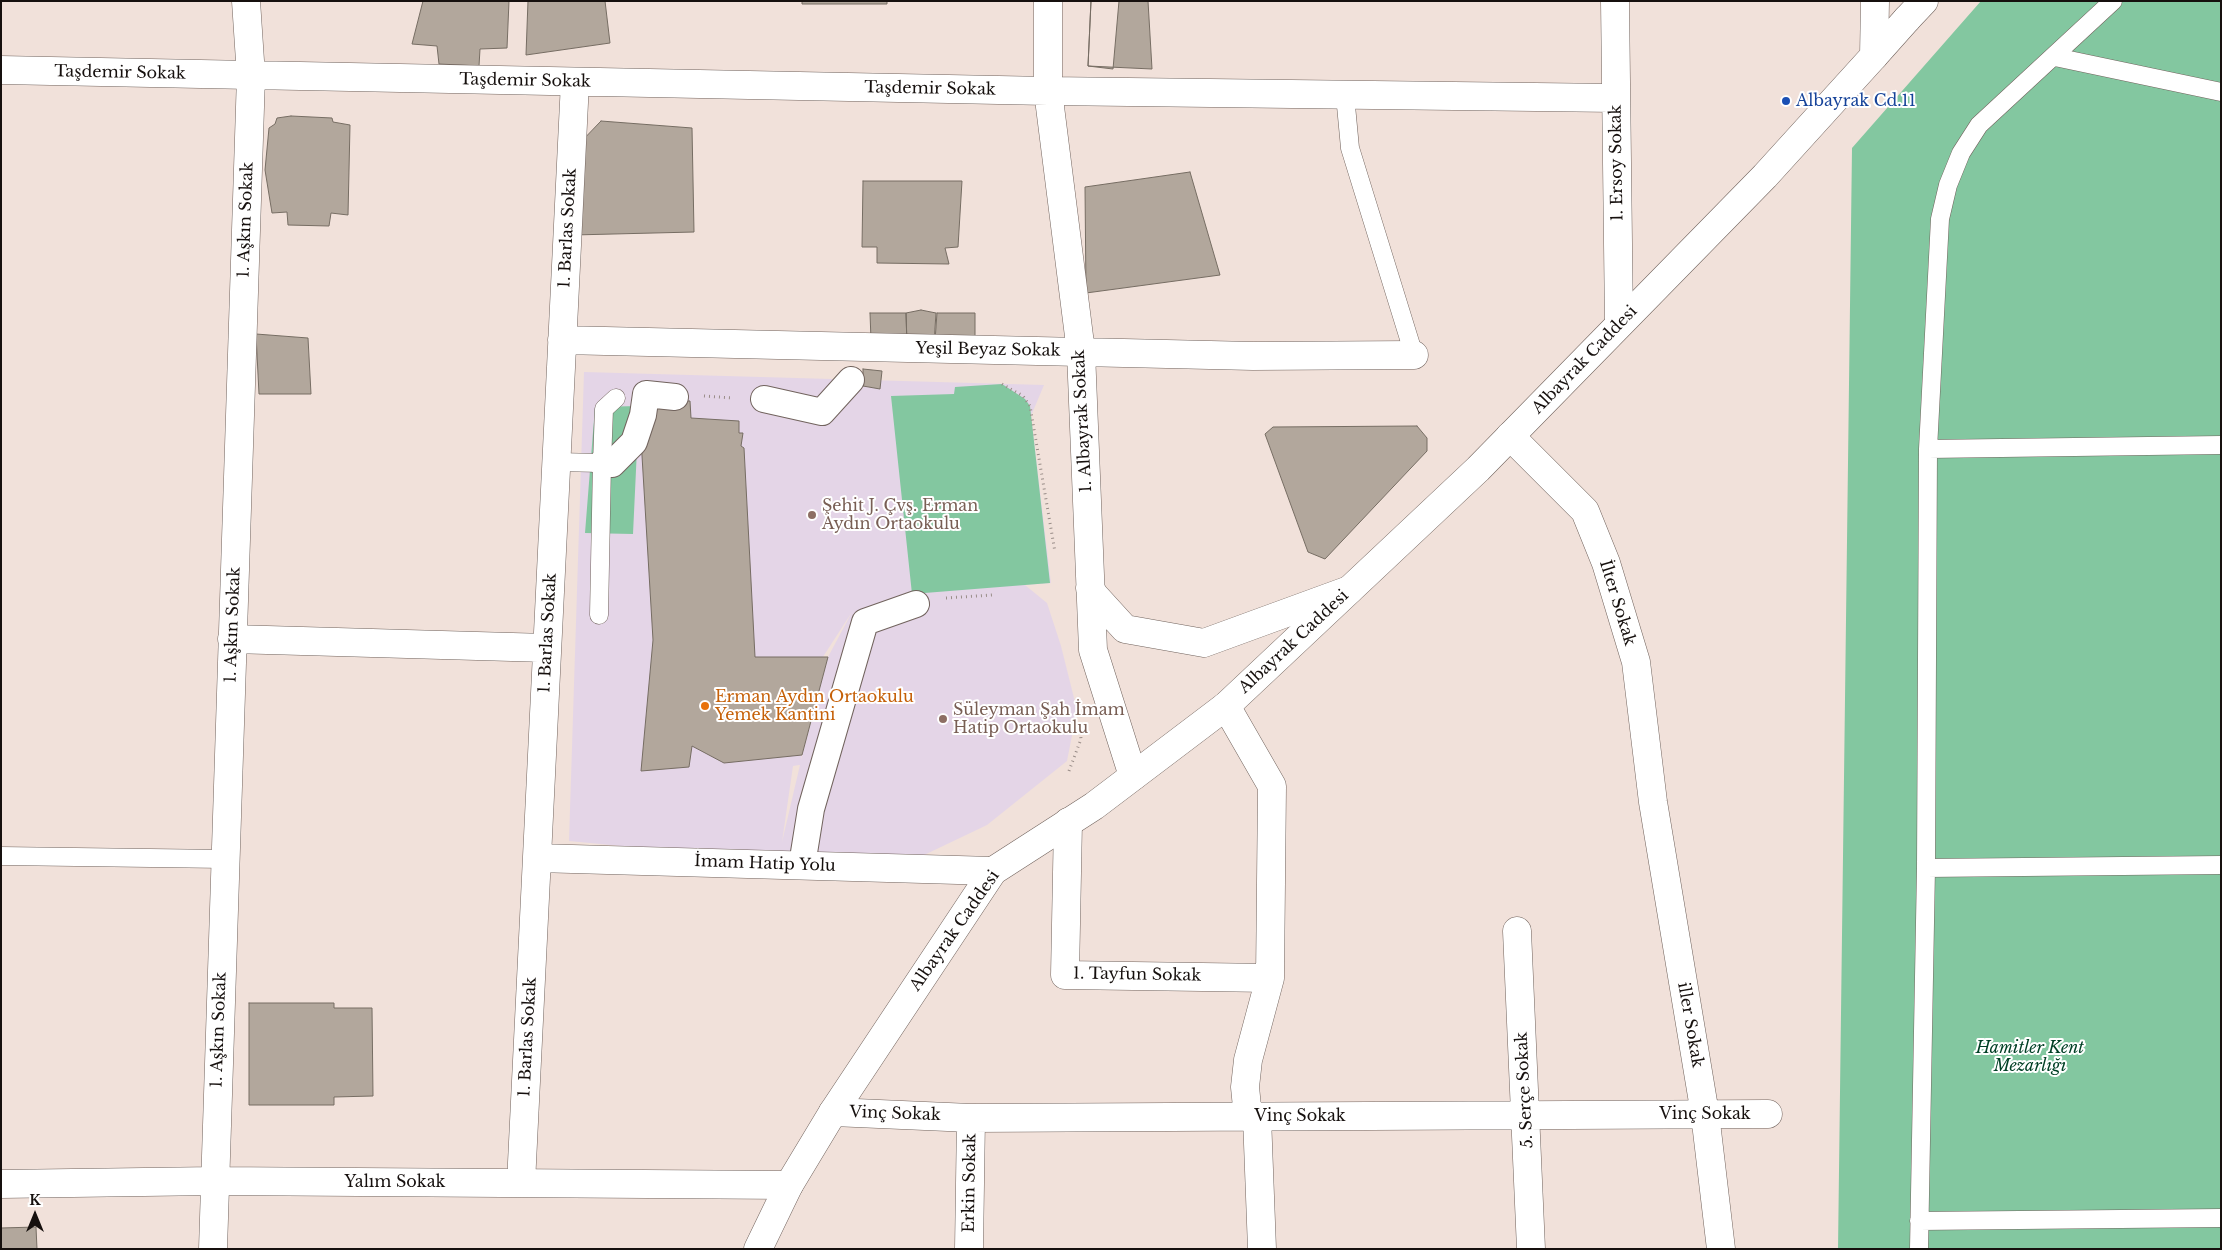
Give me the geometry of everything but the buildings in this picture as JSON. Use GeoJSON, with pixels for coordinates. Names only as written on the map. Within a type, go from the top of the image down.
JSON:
{"type":"FeatureCollection","features":[{"type":"Feature","properties":{"kind":"street","name":"1. Aşkın Sokak"},"geometry":{"type":"LineString","coordinates":[[213,1249],[251,76],[246,1]]}},
{"type":"Feature","properties":{"kind":"street","name":"1. Albayrak Sokak"},"geometry":{"type":"LineString","coordinates":[[1048,1],[1048,91],[1081,352],[1093,650],[1133,776]]}},
{"type":"Feature","properties":{"kind":"street","name":"1. Ersoy Sokak"},"geometry":{"type":"LineString","coordinates":[[1615,1],[1619,324]]}},
{"type":"Feature","properties":{"kind":"street"},"geometry":{"type":"LineString","coordinates":[[1874,56],[1875,1]]}},
{"type":"Feature","properties":{"kind":"street","name":"Albayrak Caddesi"},"geometry":{"type":"LineString","coordinates":[[758,1249],[789,1185],[833,1112],[993,871],[1094,806],[1226,706],[1510,436],[1765,176],[1874,56],[1913,7]]}},
{"type":"Feature","properties":{"kind":"street","name":"Taşdemir Sokak"},"geometry":{"type":"LineString","coordinates":[[1,70],[1048,91],[1616,98]]}},
{"type":"Feature","properties":{"kind":"street","name":"1. Barlas Sokak"},"geometry":{"type":"LineString","coordinates":[[521,1183],[575,82]]}},
{"type":"Feature","properties":{"kind":"street","name":"Yeşil Beyaz Sokak"},"geometry":{"type":"LineString","coordinates":[[562,340],[1253,356],[1414,355]]}},
{"type":"Feature","properties":{"kind":"street"},"geometry":{"type":"LineString","coordinates":[[764,399],[822,412],[851,380]]}},
{"type":"Feature","properties":{"kind":"street"},"geometry":{"type":"LineString","coordinates":[[602,463],[612,464],[634,442],[643,415],[646,394],[675,397]]}},
{"type":"Feature","properties":{"kind":"street","name":"İlter Sokak"},"geometry":{"type":"LineString","coordinates":[[1510,436],[1585,511],[1606,563],[1636,662],[1653,802]]}},
{"type":"Feature","properties":{"kind":"street"},"geometry":{"type":"LineString","coordinates":[[1090,588],[1094,596],[1125,629],[1204,643],[1349,590]]}},
{"type":"Feature","properties":{"kind":"street"},"geometry":{"type":"LineString","coordinates":[[802,865],[811,809],[865,622],[916,604]]}},
{"type":"Feature","properties":{"kind":"street"},"geometry":{"type":"LineString","coordinates":[[232,639],[547,648]]}},
{"type":"Feature","properties":{"kind":"street"},"geometry":{"type":"LineString","coordinates":[[1226,706],[1272,786],[1270,978],[1248,1060],[1245,1087],[1252,1116],[1262,1249]]}},
{"type":"Feature","properties":{"kind":"street","name":"iller Sokak"},"geometry":{"type":"LineString","coordinates":[[1653,802],[1705,1114],[1721,1249]]}},
{"type":"Feature","properties":{"kind":"street","name":"1. Tayfun Sokak"},"geometry":{"type":"LineString","coordinates":[[1068,822],[1065,974],[1270,978]]}},
{"type":"Feature","properties":{"kind":"street","name":"İmam Hatip Yolu"},"geometry":{"type":"LineString","coordinates":[[537,858],[993,871]]}},
{"type":"Feature","properties":{"kind":"street","name":"5. Serçe Sokak"},"geometry":{"type":"LineString","coordinates":[[1516,931],[1532,1249]]}},
{"type":"Feature","properties":{"kind":"street","name":"Vinç Sokak"},"geometry":{"type":"LineString","coordinates":[[833,1112],[971,1118],[1768,1114]]}},
{"type":"Feature","properties":{"kind":"street","name":"Erkin Sokak"},"geometry":{"type":"LineString","coordinates":[[969,1249],[971,1118]]}},
{"type":"Feature","properties":{"kind":"street","name":"Yalım Sokak"},"geometry":{"type":"LineString","coordinates":[[1,1184],[215,1181],[789,1185]]}},
{"type":"Feature","properties":{"kind":"lane"},"geometry":{"type":"LineString","coordinates":[[1919,1249],[1926,868],[1928,449],[1940,219],[1948,185],[1961,153],[1979,125],[2113,1]]}},
{"type":"Feature","properties":{"kind":"lane"},"geometry":{"type":"LineString","coordinates":[[2054,57],[2221,92]]}},
{"type":"Feature","properties":{"kind":"lane"},"geometry":{"type":"LineString","coordinates":[[1345,95],[1350,148],[1414,355]]}},
{"type":"Feature","properties":{"kind":"lane"},"geometry":{"type":"LineString","coordinates":[[599,615],[604,408],[616,398]]}},
{"type":"Feature","properties":{"kind":"lane"},"geometry":{"type":"LineString","coordinates":[[1928,449],[2221,445]]}},
{"type":"Feature","properties":{"kind":"lane"},"geometry":{"type":"LineString","coordinates":[[556,462],[602,463]]}},
{"type":"Feature","properties":{"kind":"lane"},"geometry":{"type":"LineString","coordinates":[[1,856],[225,860]]}},
{"type":"Feature","properties":{"kind":"lane"},"geometry":{"type":"LineString","coordinates":[[1926,868],[2221,865]]}},
{"type":"Feature","properties":{"kind":"lane"},"geometry":{"type":"LineString","coordinates":[[1919,1221],[2221,1218]]}},
{"type":"Feature","properties":{"kind":"path"},"geometry":{"type":"LineString","coordinates":[[675,397],[764,399]]}},
{"type":"Feature","properties":{"kind":"path"},"geometry":{"type":"LineString","coordinates":[[916,604],[950,598],[992,596]]}},
{"type":"Feature","properties":{"kind":"shaded area","name":"Şehit J. Çvş. Erman Aydın Ortaokulu"},"geometry":{"type":"Polygon","coordinates":[[[584,372],[1044,385],[1031,416],[1051,583],[1025,585],[1047,603],[1061,646],[1077,710],[1067,761],[987,825],[920,857],[652,849],[569,841],[584,372]],[[852,612],[808,680],[801,760],[828,657],[852,612]],[[800,765],[793,766],[782,842],[800,765]]]}},
{"type":"Feature","properties":{"kind":"green space","name":"Hamitler Kent Mezarlığı"},"geometry":{"type":"Polygon","coordinates":[[[1981,1],[2221,1],[2221,1249],[1838,1249],[1852,148],[1981,1]]]}},
{"type":"Feature","properties":{"kind":"green space"},"geometry":{"type":"Polygon","coordinates":[[[1002,384],[1025,399],[1030,406],[1050,583],[912,594],[891,396],[954,394],[955,387],[1002,384]]]}},
{"type":"Feature","properties":{"kind":"green space"},"geometry":{"type":"Polygon","coordinates":[[[639,406],[633,534],[585,533],[595,407],[639,406]]]}},
{"type":"Feature","properties":{"kind":"place","name":"Albayrak Cd.11"},"geometry":{"type":"Point","coordinates":[1786,101]}},
{"type":"Feature","properties":{"kind":"place","name":"Şehit J. Çvş. Erman Aydın Ortaokulu"},"geometry":{"type":"Point","coordinates":[812,515]}},
{"type":"Feature","properties":{"kind":"place","name":"Erman Aydın Ortaokulu Yemek Kantini"},"geometry":{"type":"Point","coordinates":[705,706]}},
{"type":"Feature","properties":{"kind":"place","name":"Süleyman Şah İmam Hatip Ortaokulu"},"geometry":{"type":"Point","coordinates":[943,719]}}]}
